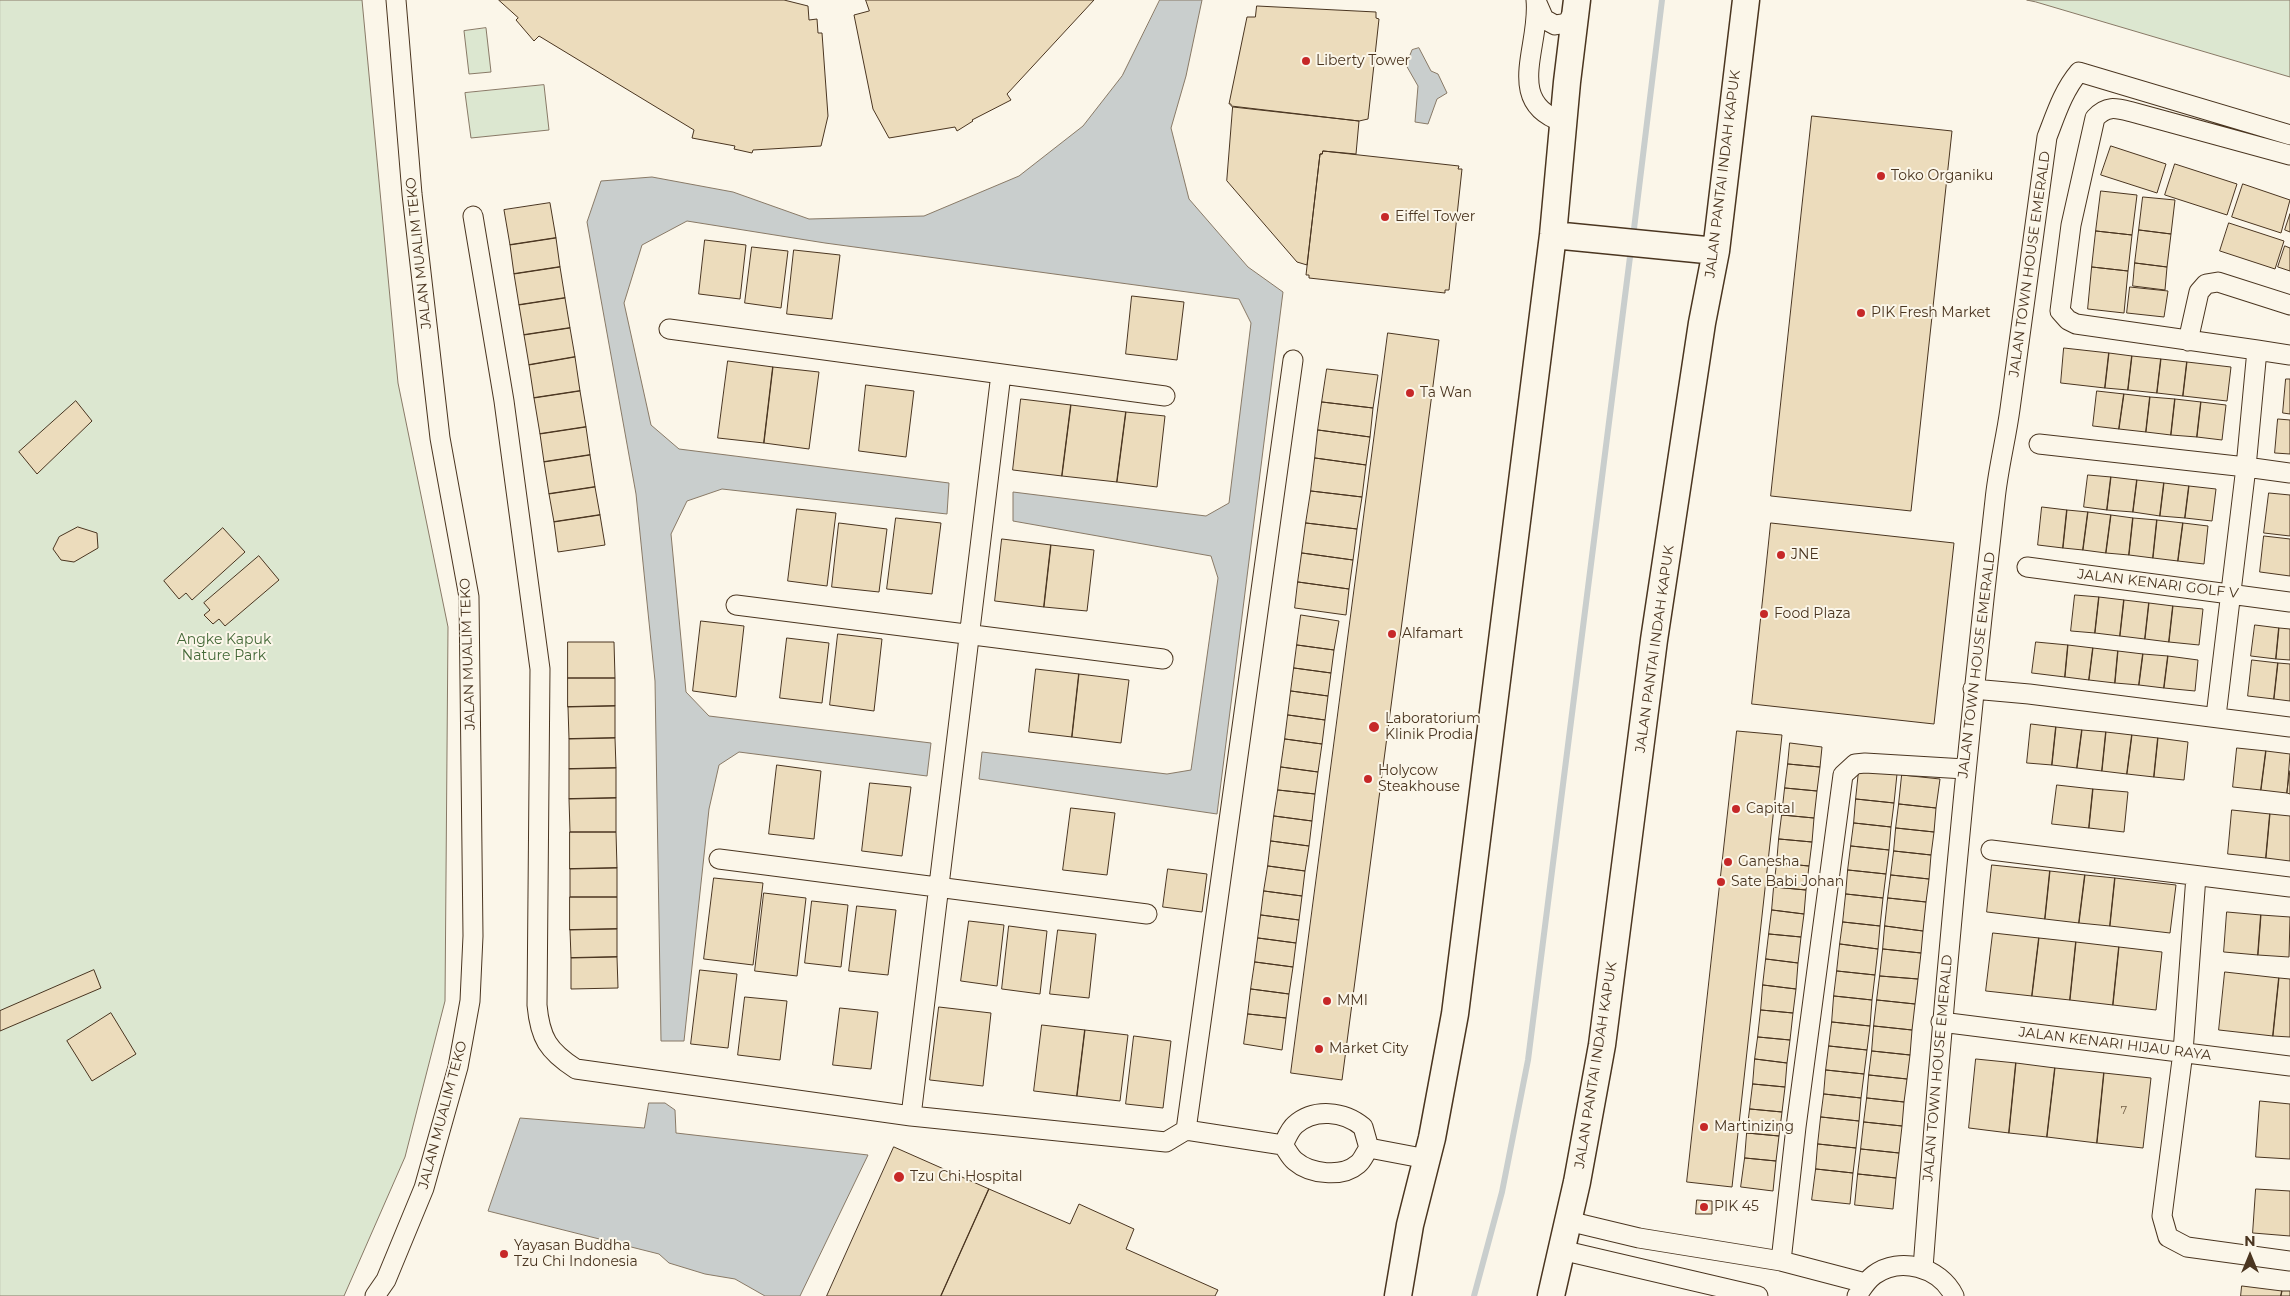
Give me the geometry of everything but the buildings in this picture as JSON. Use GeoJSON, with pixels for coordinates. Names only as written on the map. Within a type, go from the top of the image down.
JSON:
{"type":"FeatureCollection","features":[{"type":"Feature","properties":{"kind":"main road","name":"JALAN PANTAI INDAH KAPUK"},"geometry":{"type":"LineString","coordinates":[[1551,1296],[1568,1221],[1602,1045],[1656,630],[1702,322],[1716,251],[1734,86],[1746,0]]}},
{"type":"Feature","properties":{"kind":"main road"},"geometry":{"type":"LineString","coordinates":[[1398,1296],[1410,1226],[1427,1159],[1456,1004],[1553,235],[1563,122],[1577,4]]}},
{"type":"Feature","properties":{"kind":"main road"},"geometry":{"type":"LineString","coordinates":[[1553,235],[1601,238],[1716,251]]}},
{"type":"Feature","properties":{"kind":"street","name":"JALAN MUALIM TEKO"},"geometry":{"type":"LineString","coordinates":[[375,1296],[386,1280],[424,1188],[458,1067],[470,1001],[473,936],[469,597],[440,438],[412,194],[396,0]]}},
{"type":"Feature","properties":{"kind":"street"},"geometry":{"type":"LineString","coordinates":[[1537,1],[1544,19],[1555,24],[1567,23],[1577,4]]}},
{"type":"Feature","properties":{"kind":"street"},"geometry":{"type":"LineString","coordinates":[[1537,1],[1538,18],[1528,86],[1533,103],[1552,119],[1563,122]]}},
{"type":"Feature","properties":{"kind":"street","name":"JALAN TOWN HOUSE EMERALD"},"geometry":{"type":"LineString","coordinates":[[1923,1268],[1941,1022],[1973,689],[1995,496],[2010,414],[2047,137],[2062,98],[2079,72],[2290,135]]}},
{"type":"Feature","properties":{"kind":"street"},"geometry":{"type":"LineString","coordinates":[[2290,156],[2112,107],[2102,110],[2095,118],[2071,225],[2060,311],[2068,320],[2076,324],[2290,354]]}},
{"type":"Feature","properties":{"kind":"street"},"geometry":{"type":"LineString","coordinates":[[473,216],[504,401],[540,669],[538,1005],[539,1024],[547,1043],[557,1057],[576,1069],[911,1116],[1166,1142],[1186,1130],[1283,1145],[1295,1161],[1312,1170],[1326,1173],[1345,1171],[1356,1166],[1368,1148],[1363,1127],[1346,1116],[1334,1114],[1308,1116],[1294,1126],[1283,1145]]}},
{"type":"Feature","properties":{"kind":"street"},"geometry":{"type":"LineString","coordinates":[[2188,341],[2199,292],[2206,284],[2218,282],[2290,305]]}},
{"type":"Feature","properties":{"kind":"street"},"geometry":{"type":"LineString","coordinates":[[669,329],[1166,396]]}},
{"type":"Feature","properties":{"kind":"street"},"geometry":{"type":"LineString","coordinates":[[2216,716],[2232,594],[2257,350]]}},
{"type":"Feature","properties":{"kind":"street"},"geometry":{"type":"LineString","coordinates":[[1186,1130],[1294,360]]}},
{"type":"Feature","properties":{"kind":"street"},"geometry":{"type":"LineString","coordinates":[[911,1116],[1001,374]]}},
{"type":"Feature","properties":{"kind":"street"},"geometry":{"type":"LineString","coordinates":[[2039,444],[2290,473]]}},
{"type":"Feature","properties":{"kind":"street","name":"JALAN KENARI GOLF V"},"geometry":{"type":"LineString","coordinates":[[2027,567],[2290,602]]}},
{"type":"Feature","properties":{"kind":"street"},"geometry":{"type":"LineString","coordinates":[[736,605],[1163,659]]}},
{"type":"Feature","properties":{"kind":"street"},"geometry":{"type":"LineString","coordinates":[[1973,689],[2216,716],[2290,727]]}},
{"type":"Feature","properties":{"kind":"street"},"geometry":{"type":"LineString","coordinates":[[1781,1261],[1797,1117],[1843,775],[1855,764],[1866,763],[1965,769]]}},
{"type":"Feature","properties":{"kind":"street"},"geometry":{"type":"LineString","coordinates":[[1991,850],[2290,887]]}},
{"type":"Feature","properties":{"kind":"street"},"geometry":{"type":"LineString","coordinates":[[719,858],[938,889],[1147,914]]}},
{"type":"Feature","properties":{"kind":"street"},"geometry":{"type":"LineString","coordinates":[[2196,876],[2183,1052],[2162,1216],[2168,1237],[2187,1247],[2290,1261]]}},
{"type":"Feature","properties":{"kind":"street","name":"JALAN KENARI HIJAU RAYA"},"geometry":{"type":"LineString","coordinates":[[1941,1022],[2290,1066]]}},
{"type":"Feature","properties":{"kind":"street"},"geometry":{"type":"LineString","coordinates":[[1368,1148],[1427,1159]]}},
{"type":"Feature","properties":{"kind":"street"},"geometry":{"type":"LineString","coordinates":[[1568,1221],[1639,1238],[1781,1261],[1861,1289],[1886,1269],[1898,1266],[1923,1268],[1938,1277],[1954,1296]]}},
{"type":"Feature","properties":{"kind":"street"},"geometry":{"type":"LineString","coordinates":[[1561,1250],[1758,1296]]}},
{"type":"Feature","properties":{"kind":"green space","name":"Angke Kapuk Nature Park"},"geometry":{"type":"Polygon","coordinates":[[[0,0],[362,0],[398,383],[448,627],[445,1001],[405,1157],[344,1296],[0,1296],[0,0]]]}},
{"type":"Feature","properties":{"kind":"green space"},"geometry":{"type":"Polygon","coordinates":[[[2027,0],[2290,0],[2290,77],[2036,2],[2027,0]]]}},
{"type":"Feature","properties":{"kind":"green space"},"geometry":{"type":"Polygon","coordinates":[[[486,28],[491,72],[469,74],[464,31],[486,28]]]}},
{"type":"Feature","properties":{"kind":"green space"},"geometry":{"type":"Polygon","coordinates":[[[544,85],[549,130],[471,138],[465,93],[544,85]]]}},
{"type":"Feature","properties":{"kind":"shaded area"},"geometry":{"type":"Polygon","coordinates":[[[1160,0],[1202,0],[1186,76],[1171,128],[1189,199],[1248,267],[1283,292],[1217,814],[979,779],[982,752],[1167,774],[1191,770],[1218,578],[1211,556],[1013,521],[1013,492],[1206,516],[1229,503],[1251,323],[1239,299],[825,243],[687,221],[642,245],[624,303],[651,425],[679,449],[949,483],[947,514],[722,489],[687,501],[671,534],[686,692],[709,716],[931,743],[927,776],[739,752],[719,765],[709,809],[684,1041],[661,1041],[655,681],[636,494],[587,222],[601,181],[652,177],[733,192],[809,219],[924,216],[1019,176],[1083,126],[1122,76],[1160,0]]]}},
{"type":"Feature","properties":{"kind":"shaded area"},"geometry":{"type":"Polygon","coordinates":[[[1419,48],[1431,71],[1438,74],[1447,93],[1437,99],[1428,124],[1415,122],[1418,86],[1406,65],[1412,50],[1419,48]]]}},
{"type":"Feature","properties":{"kind":"shaded area"},"geometry":{"type":"Polygon","coordinates":[[[649,1103],[665,1103],[675,1110],[676,1133],[868,1155],[800,1296],[765,1296],[735,1279],[705,1274],[669,1263],[659,1254],[488,1211],[520,1118],[644,1128],[649,1103]]]}},
{"type":"Feature","properties":{"kind":"waterway"},"geometry":{"type":"LineString","coordinates":[[1633,237],[1662,0]]}},
{"type":"Feature","properties":{"kind":"waterway"},"geometry":{"type":"LineString","coordinates":[[1474,1296],[1502,1192],[1528,1060],[1631,249]]}},
{"type":"Feature","properties":{"kind":"place","name":"Liberty Tower"},"geometry":{"type":"Point","coordinates":[1306,61]}},
{"type":"Feature","properties":{"kind":"place","name":"Toko Organiku"},"geometry":{"type":"Point","coordinates":[1881,176]}},
{"type":"Feature","properties":{"kind":"place","name":"Eiffel Tower"},"geometry":{"type":"Point","coordinates":[1385,217]}},
{"type":"Feature","properties":{"kind":"place","name":"PIK Fresh Market"},"geometry":{"type":"Point","coordinates":[1861,313]}},
{"type":"Feature","properties":{"kind":"place","name":"Ta Wan"},"geometry":{"type":"Point","coordinates":[1410,393]}},
{"type":"Feature","properties":{"kind":"place","name":"JNE"},"geometry":{"type":"Point","coordinates":[1781,555]}},
{"type":"Feature","properties":{"kind":"place","name":"Food Plaza"},"geometry":{"type":"Point","coordinates":[1764,614]}},
{"type":"Feature","properties":{"kind":"place","name":"Alfamart"},"geometry":{"type":"Point","coordinates":[1392,634]}},
{"type":"Feature","properties":{"kind":"place","name":"Laboratorium Klinik Prodia"},"geometry":{"type":"Point","coordinates":[1374,727]}},
{"type":"Feature","properties":{"kind":"place","name":"Holycow Steakhouse"},"geometry":{"type":"Point","coordinates":[1368,779]}},
{"type":"Feature","properties":{"kind":"place","name":"Capital"},"geometry":{"type":"Point","coordinates":[1736,809]}},
{"type":"Feature","properties":{"kind":"place","name":"Ganesha"},"geometry":{"type":"Point","coordinates":[1728,862]}},
{"type":"Feature","properties":{"kind":"place","name":"Sate Babi Johan"},"geometry":{"type":"Point","coordinates":[1721,882]}},
{"type":"Feature","properties":{"kind":"place","name":"MMI"},"geometry":{"type":"Point","coordinates":[1327,1001]}},
{"type":"Feature","properties":{"kind":"place","name":"Market City"},"geometry":{"type":"Point","coordinates":[1319,1049]}},
{"type":"Feature","properties":{"kind":"place","name":"Martinizing"},"geometry":{"type":"Point","coordinates":[1704,1127]}},
{"type":"Feature","properties":{"kind":"place","name":"Tzu Chi Hospital"},"geometry":{"type":"Point","coordinates":[899,1177]}},
{"type":"Feature","properties":{"kind":"place","name":"PIK 45"},"geometry":{"type":"Point","coordinates":[1704,1207]}},
{"type":"Feature","properties":{"kind":"place","name":"Yayasan Buddha Tzu Chi Indonesia"},"geometry":{"type":"Point","coordinates":[504,1254]}}]}
